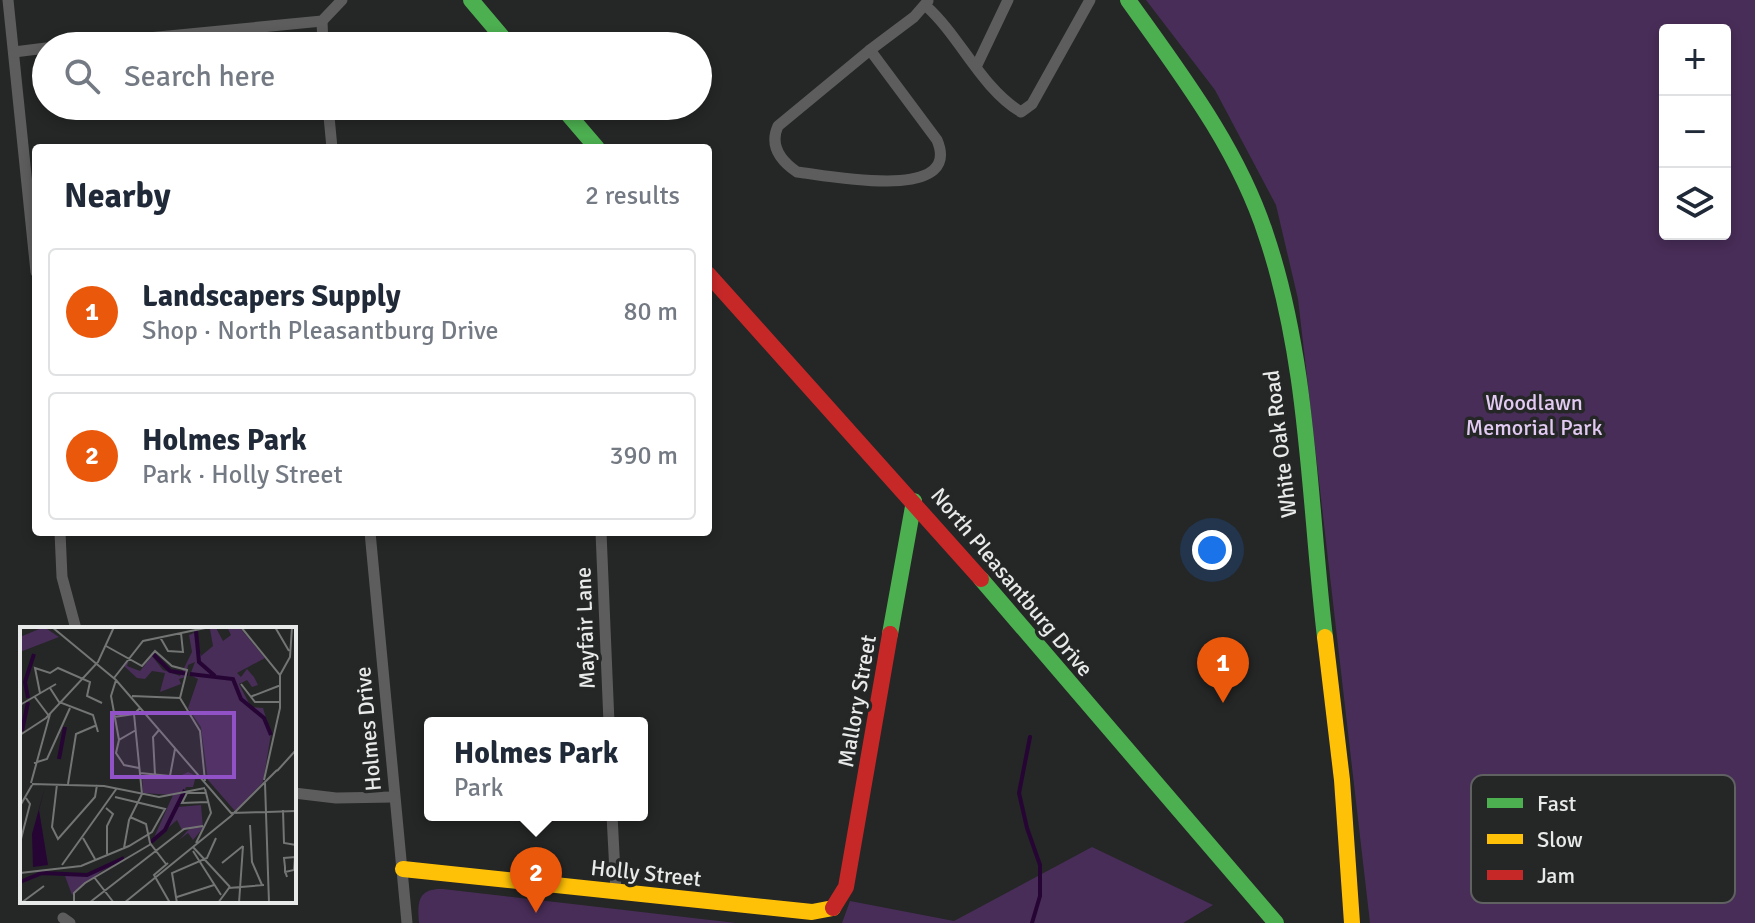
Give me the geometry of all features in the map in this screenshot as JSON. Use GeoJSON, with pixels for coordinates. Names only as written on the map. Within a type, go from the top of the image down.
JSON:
{"type":"FeatureCollection","features":[{"type":"Feature","properties":{"kind":"street"},"geometry":{"type":"LineString","coordinates":[[8,0],[32,232]]}},
{"type":"Feature","properties":{"kind":"street"},"geometry":{"type":"LineString","coordinates":[[209,32],[322,21],[342,0]]}},
{"type":"Feature","properties":{"kind":"street"},"geometry":{"type":"LineString","coordinates":[[471,0],[498,32]]}},
{"type":"Feature","properties":{"kind":"street"},"geometry":{"type":"LineString","coordinates":[[977,65],[1008,0]]}},
{"type":"Feature","properties":{"kind":"street"},"geometry":{"type":"LineString","coordinates":[[870,50],[937,140],[941,151],[936,167],[916,180],[896,183],[797,172],[787,165],[777,151],[778,126],[870,50],[927,3],[1006,101],[1021,112],[1026,111],[1090,0]]}},
{"type":"Feature","properties":{"kind":"street","name":"White Oak Road"},"geometry":{"type":"LineString","coordinates":[[1128,0],[1222,135],[1256,208],[1289,323],[1329,669],[1352,923]]}},
{"type":"Feature","properties":{"kind":"street"},"geometry":{"type":"LineString","coordinates":[[322,21],[322,32]]}},
{"type":"Feature","properties":{"kind":"street"},"geometry":{"type":"LineString","coordinates":[[14,52],[32,50]]}},
{"type":"Feature","properties":{"kind":"street"},"geometry":{"type":"LineString","coordinates":[[329,120],[332,144]]}},
{"type":"Feature","properties":{"kind":"street"},"geometry":{"type":"LineString","coordinates":[[573,120],[594,144]]}},
{"type":"Feature","properties":{"kind":"street","name":"North Pleasantburg Drive"},"geometry":{"type":"LineString","coordinates":[[712,278],[914,501],[1276,923]]}},
{"type":"Feature","properties":{"kind":"street","name":"Mallory Street"},"geometry":{"type":"LineString","coordinates":[[836,907],[846,887],[914,501]]}},
{"type":"Feature","properties":{"kind":"street"},"geometry":{"type":"LineString","coordinates":[[60,536],[62,577],[75,627]]}},
{"type":"Feature","properties":{"kind":"street","name":"Holmes Drive"},"geometry":{"type":"LineString","coordinates":[[370,536],[407,923]]}},
{"type":"Feature","properties":{"kind":"street","name":"Mayfair Lane"},"geometry":{"type":"LineString","coordinates":[[601,536],[609,717]]}},
{"type":"Feature","properties":{"kind":"street"},"geometry":{"type":"LineString","coordinates":[[296,793],[336,798],[394,797]]}},
{"type":"Feature","properties":{"kind":"street"},"geometry":{"type":"LineString","coordinates":[[612,821],[616,892]]}},
{"type":"Feature","properties":{"kind":"street","name":"Holly Street"},"geometry":{"type":"LineString","coordinates":[[403,869],[812,912],[836,907]]}},
{"type":"Feature","properties":{"kind":"green space","name":"Woodlawn Memorial Park"},"geometry":{"type":"Polygon","coordinates":[[[1146,0],[1755,0],[1755,923],[1370,923],[1298,299],[1276,205],[1215,90],[1146,0]]]}},
{"type":"Feature","properties":{"kind":"green space"},"geometry":{"type":"Polygon","coordinates":[[[1092,847],[1213,905],[1183,923],[842,923],[850,901],[954,921],[1092,847]]]}},
{"type":"Feature","properties":{"kind":"green space"},"geometry":{"type":"Polygon","coordinates":[[[443,889],[736,923],[419,923],[421,898],[428,891],[443,889]]]}},
{"type":"Feature","properties":{"kind":"waterway"},"geometry":{"type":"LineString","coordinates":[[1030,737],[1019,793],[1040,865],[1040,896],[1032,923]]}},
{"type":"Feature","properties":{"kind":"traffic: fast"},"geometry":{"type":"LineString","coordinates":[[471,0],[498,32]]}},
{"type":"Feature","properties":{"kind":"traffic: fast"},"geometry":{"type":"LineString","coordinates":[[1128,0],[1224,142],[1266,235],[1280,283],[1299,383],[1325,637]]}},
{"type":"Feature","properties":{"kind":"traffic: fast"},"geometry":{"type":"LineString","coordinates":[[573,120],[594,144]]}},
{"type":"Feature","properties":{"kind":"traffic: fast"},"geometry":{"type":"LineString","coordinates":[[890,634],[914,501]]}},
{"type":"Feature","properties":{"kind":"traffic: fast"},"geometry":{"type":"LineString","coordinates":[[981,579],[1276,923]]}},
{"type":"Feature","properties":{"kind":"traffic: slow"},"geometry":{"type":"LineString","coordinates":[[1325,637],[1342,780],[1352,923]]}},
{"type":"Feature","properties":{"kind":"traffic: slow"},"geometry":{"type":"LineString","coordinates":[[403,869],[812,912],[833,908]]}},
{"type":"Feature","properties":{"kind":"traffic: jam"},"geometry":{"type":"LineString","coordinates":[[712,278],[981,579]]}},
{"type":"Feature","properties":{"kind":"traffic: jam"},"geometry":{"type":"LineString","coordinates":[[833,908],[846,887],[890,634]]}},
{"type":"Feature","properties":{"kind":"place","name":"Landscapers Supply"},"geometry":{"type":"Point","coordinates":[1223,703]}},
{"type":"Feature","properties":{"kind":"place","name":"Holmes Park"},"geometry":{"type":"Point","coordinates":[536,913]}}]}
